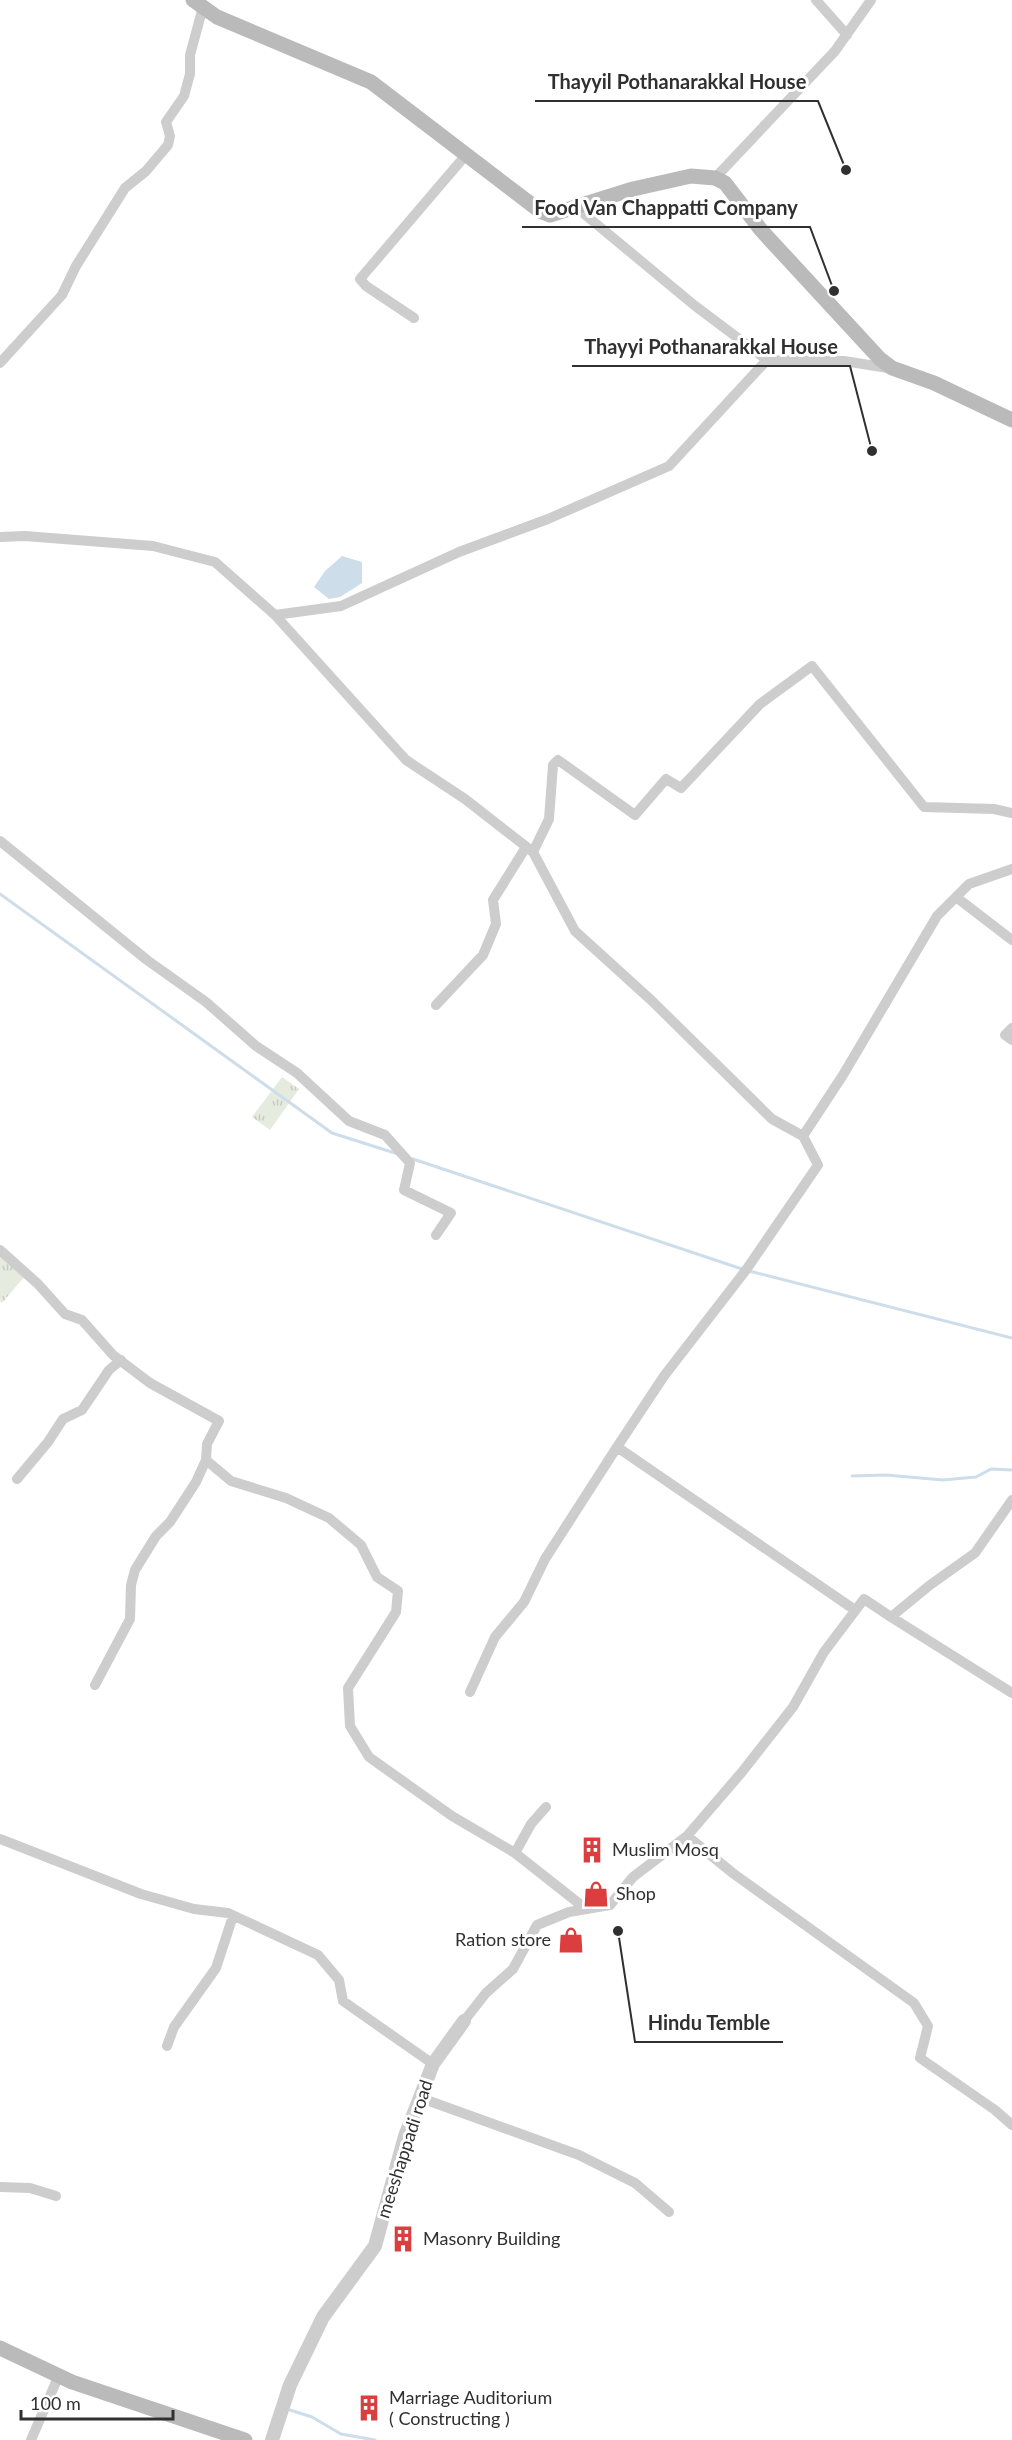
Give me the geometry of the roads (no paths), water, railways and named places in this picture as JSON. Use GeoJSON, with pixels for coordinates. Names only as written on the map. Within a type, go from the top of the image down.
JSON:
{"type":"FeatureCollection","features":[{"type":"Feature","properties":{"kind":"main road"},"geometry":{"type":"LineString","coordinates":[[198,4],[217,17],[371,82],[465,156],[540,211],[550,215],[633,189],[691,176],[715,178],[725,183],[761,230],[892,368],[934,382],[1012,420]]}},
{"type":"Feature","properties":{"kind":"main road"},"geometry":{"type":"LineString","coordinates":[[0,2348],[59,2375],[246,2440]]}},
{"type":"Feature","properties":{"kind":"street"},"geometry":{"type":"LineString","coordinates":[[816,0],[847,35]]}},
{"type":"Feature","properties":{"kind":"street"},"geometry":{"type":"LineString","coordinates":[[715,178],[836,51],[871,0]]}},
{"type":"Feature","properties":{"kind":"street"},"geometry":{"type":"LineString","coordinates":[[0,363],[62,295],[87,248],[125,188],[146,171],[168,145],[171,136],[166,122],[184,96],[190,74],[190,55],[198,4]]}},
{"type":"Feature","properties":{"kind":"street"},"geometry":{"type":"LineString","coordinates":[[414,318],[366,286],[360,279],[465,156]]}},
{"type":"Feature","properties":{"kind":"street"},"geometry":{"type":"LineString","coordinates":[[577,208],[694,305],[767,360],[844,361],[892,368]]}},
{"type":"Feature","properties":{"kind":"street"},"geometry":{"type":"LineString","coordinates":[[275,615],[342,606],[459,552],[548,519],[669,466],[767,360]]}},
{"type":"Feature","properties":{"kind":"street"},"geometry":{"type":"LineString","coordinates":[[0,537],[25,536],[153,546],[215,562],[275,615],[406,760],[465,799],[529,850],[575,931],[651,1000],[772,1119],[803,1136],[818,1165],[811,1178],[664,1376],[617,1447],[545,1559],[524,1602],[495,1637],[471,1692]]}},
{"type":"Feature","properties":{"kind":"street"},"geometry":{"type":"LineString","coordinates":[[436,1005],[483,955],[496,924],[493,900],[549,819],[553,765],[558,760],[635,815],[666,779],[681,788],[760,704],[812,666],[924,807],[994,809],[1012,813]]}},
{"type":"Feature","properties":{"kind":"street"},"geometry":{"type":"LineString","coordinates":[[0,841],[138,954],[206,1002],[256,1046],[297,1073],[349,1121],[385,1135],[410,1163],[404,1190],[451,1213],[436,1235]]}},
{"type":"Feature","properties":{"kind":"street"},"geometry":{"type":"LineString","coordinates":[[803,1136],[843,1075],[937,916],[969,884],[1012,869]]}},
{"type":"Feature","properties":{"kind":"street"},"geometry":{"type":"LineString","coordinates":[[956,897],[1012,940]]}},
{"type":"Feature","properties":{"kind":"street"},"geometry":{"type":"LineString","coordinates":[[1012,1028],[1005,1035],[1012,1040]]}},
{"type":"Feature","properties":{"kind":"street"},"geometry":{"type":"LineString","coordinates":[[0,1250],[38,1284],[64,1314],[82,1320],[121,1360],[150,1383],[219,1422],[207,1444],[206,1460],[196,1482],[170,1522],[156,1536],[135,1570],[131,1586],[130,1619],[95,1685]]}},
{"type":"Feature","properties":{"kind":"street"},"geometry":{"type":"LineString","coordinates":[[17,1479],[48,1443],[63,1419],[82,1410],[109,1370],[121,1360]]}},
{"type":"Feature","properties":{"kind":"street"},"geometry":{"type":"LineString","coordinates":[[617,1447],[855,1610]]}},
{"type":"Feature","properties":{"kind":"street"},"geometry":{"type":"LineString","coordinates":[[206,1460],[231,1481],[286,1498],[329,1518],[361,1545],[377,1577],[398,1591],[396,1612],[348,1688],[350,1726],[369,1757],[452,1816],[515,1853],[586,1909]]}},
{"type":"Feature","properties":{"kind":"street"},"geometry":{"type":"LineString","coordinates":[[891,1617],[930,1585],[975,1553],[1012,1500]]}},
{"type":"Feature","properties":{"kind":"street"},"geometry":{"type":"LineString","coordinates":[[464,2021],[486,1993],[513,1969],[537,1925],[570,1912],[610,1905],[633,1877],[687,1836],[793,1707],[824,1652],[864,1599],[1012,1693]]}},
{"type":"Feature","properties":{"kind":"street"},"geometry":{"type":"LineString","coordinates":[[515,1853],[531,1824],[546,1807]]}},
{"type":"Feature","properties":{"kind":"street"},"geometry":{"type":"LineString","coordinates":[[687,1836],[734,1874],[915,2003],[928,2026],[920,2058],[1012,2125]]}},
{"type":"Feature","properties":{"kind":"street"},"geometry":{"type":"LineString","coordinates":[[0,1839],[141,1894],[194,1910],[233,1916],[318,1955],[339,1980],[344,2001],[433,2064]]}},
{"type":"Feature","properties":{"kind":"street"},"geometry":{"type":"LineString","coordinates":[[167,2046],[174,2027],[216,1968],[233,1916]]}},
{"type":"Feature","properties":{"kind":"street","name":"meeshappadi road"},"geometry":{"type":"LineString","coordinates":[[273,2440],[290,2385],[323,2317],[375,2246],[405,2136],[433,2064],[464,2021]]}},
{"type":"Feature","properties":{"kind":"street"},"geometry":{"type":"LineString","coordinates":[[421,2098],[579,2155],[635,2183],[669,2212]]}},
{"type":"Feature","properties":{"kind":"street"},"geometry":{"type":"LineString","coordinates":[[0,2187],[30,2188],[56,2196]]}},
{"type":"Feature","properties":{"kind":"street"},"geometry":{"type":"LineString","coordinates":[[31,2440],[59,2375]]}},
{"type":"Feature","properties":{"kind":"water"},"geometry":{"type":"Polygon","coordinates":[[[342,556],[362,562],[362,583],[340,597],[329,599],[314,587],[325,571],[342,556]]]}},
{"type":"Feature","properties":{"kind":"waterway"},"geometry":{"type":"LineString","coordinates":[[0,894],[332,1133],[398,1154]]}},
{"type":"Feature","properties":{"kind":"waterway"},"geometry":{"type":"LineString","coordinates":[[413,1159],[742,1269]]}},
{"type":"Feature","properties":{"kind":"waterway"},"geometry":{"type":"LineString","coordinates":[[749,1271],[1012,1338]]}},
{"type":"Feature","properties":{"kind":"waterway"},"geometry":{"type":"LineString","coordinates":[[852,1476],[886,1475],[943,1480],[976,1477],[991,1469],[1012,1470]]}},
{"type":"Feature","properties":{"kind":"waterway"},"geometry":{"type":"LineString","coordinates":[[290,2410],[312,2417],[341,2434],[375,2440]]}},
{"type":"Feature","properties":{"kind":"place","name":"Thayyil Pothanarakkal House"},"geometry":{"type":"Point","coordinates":[846,170]}},
{"type":"Feature","properties":{"kind":"place","name":"Food Van Chappatti Company"},"geometry":{"type":"Point","coordinates":[834,291]}},
{"type":"Feature","properties":{"kind":"place","name":"Thayyi Pothanarakkal House"},"geometry":{"type":"Point","coordinates":[872,451]}},
{"type":"Feature","properties":{"kind":"place","name":"Muslim Mosq"},"geometry":{"type":"Point","coordinates":[592,1850]}},
{"type":"Feature","properties":{"kind":"place","name":"Shop"},"geometry":{"type":"Point","coordinates":[596,1894]}},
{"type":"Feature","properties":{"kind":"place","name":"Hindu Temble"},"geometry":{"type":"Point","coordinates":[618,1931]}},
{"type":"Feature","properties":{"kind":"place","name":"Ration store"},"geometry":{"type":"Point","coordinates":[571,1940]}},
{"type":"Feature","properties":{"kind":"place","name":"Masonry Building"},"geometry":{"type":"Point","coordinates":[403,2239]}},
{"type":"Feature","properties":{"kind":"place","name":"Marriage Auditorium ( Constructing )"},"geometry":{"type":"Point","coordinates":[369,2408]}}]}
